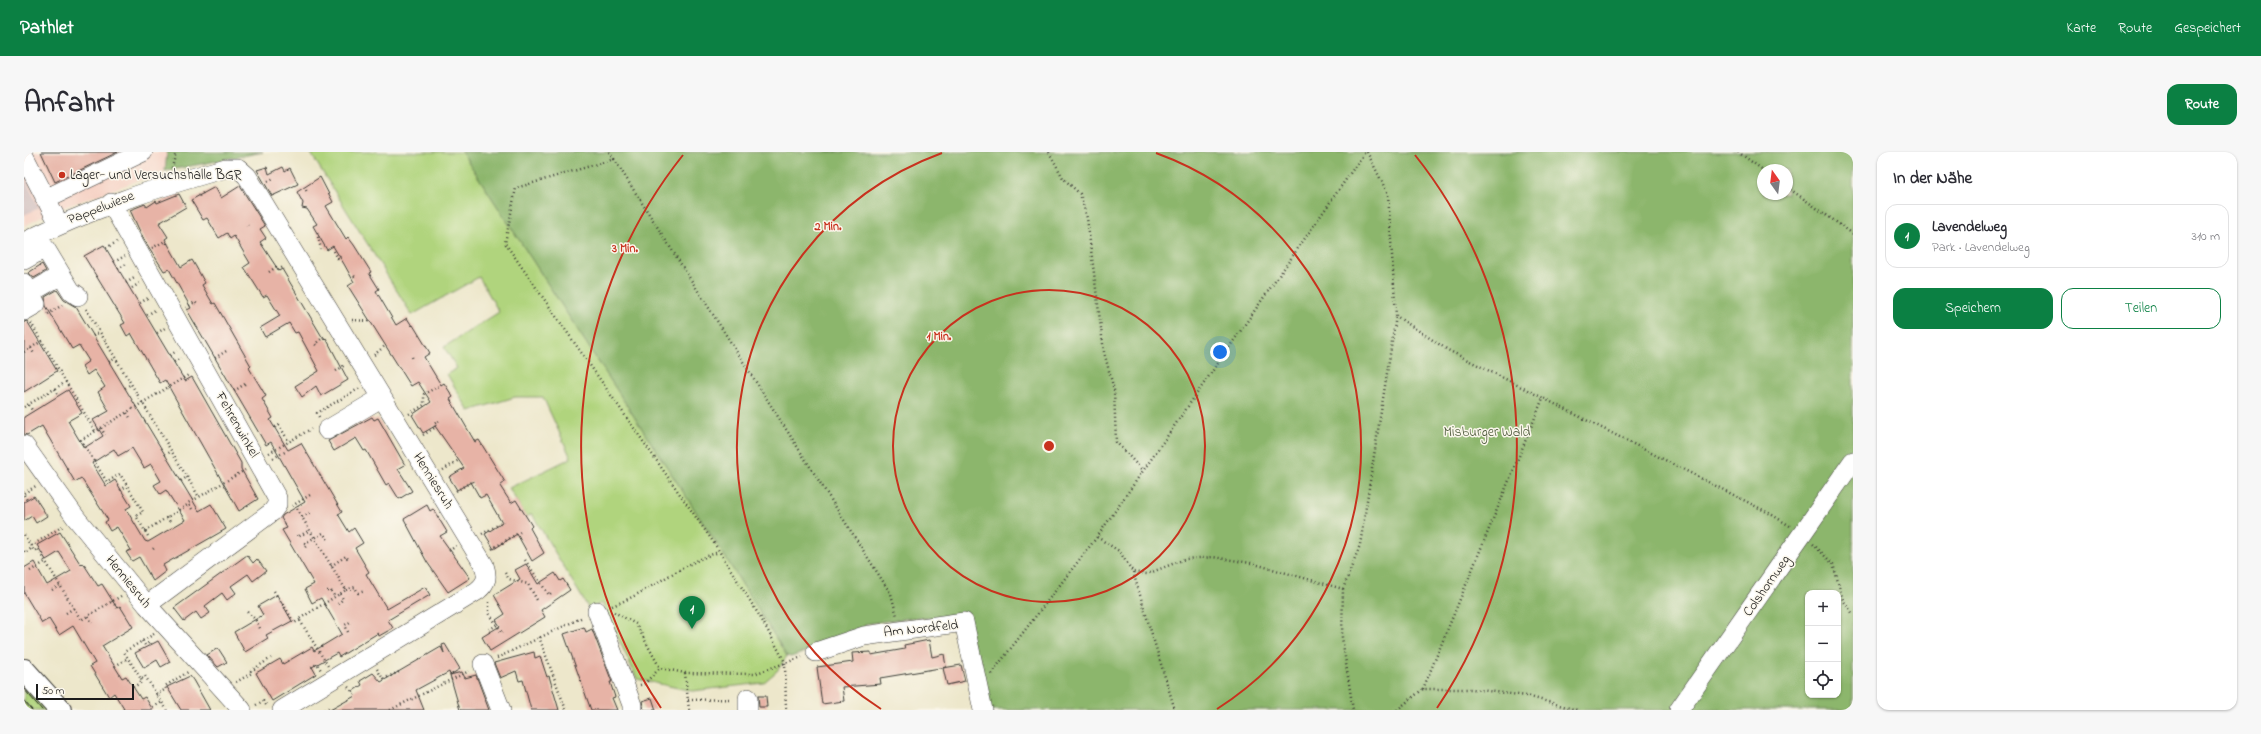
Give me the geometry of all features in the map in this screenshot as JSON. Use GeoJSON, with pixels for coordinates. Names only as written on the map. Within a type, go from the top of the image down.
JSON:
{"type":"FeatureCollection","features":[{"type":"Feature","properties":{"kind":"main road"},"geometry":{"type":"LineString","coordinates":[[24,670],[60,710]]}},
{"type":"Feature","properties":{"kind":"street"},"geometry":{"type":"LineString","coordinates":[[45,199],[143,152]]}},
{"type":"Feature","properties":{"kind":"street"},"geometry":{"type":"LineString","coordinates":[[24,156],[59,224]]}},
{"type":"Feature","properties":{"kind":"street","name":"Pappelwiese"},"geometry":{"type":"LineString","coordinates":[[24,242],[59,224],[111,203],[226,168],[238,168],[247,176]]}},
{"type":"Feature","properties":{"kind":"street","name":"Henniesruh"},"geometry":{"type":"LineString","coordinates":[[247,176],[484,565],[487,574],[486,580],[477,591],[336,678],[275,709]]}},
{"type":"Feature","properties":{"kind":"street","name":"Fehrenwinkel"},"geometry":{"type":"LineString","coordinates":[[111,203],[278,498],[277,505],[272,512],[147,605]]}},
{"type":"Feature","properties":{"kind":"street"},"geometry":{"type":"LineString","coordinates":[[24,260],[45,248],[71,291],[78,296]]}},
{"type":"Feature","properties":{"kind":"street"},"geometry":{"type":"LineString","coordinates":[[30,318],[36,304],[27,288],[61,275]]}},
{"type":"Feature","properties":{"kind":"street"},"geometry":{"type":"LineString","coordinates":[[325,426],[381,398]]}},
{"type":"Feature","properties":{"kind":"street","name":"Henniesruh"},"geometry":{"type":"LineString","coordinates":[[24,445],[76,518],[147,605],[246,709]]}},
{"type":"Feature","properties":{"kind":"street","name":"Colshornweg"},"geometry":{"type":"LineString","coordinates":[[1679,710],[1853,461]]}},
{"type":"Feature","properties":{"kind":"street"},"geometry":{"type":"LineString","coordinates":[[596,611],[630,699],[632,710]]}},
{"type":"Feature","properties":{"kind":"street","name":"Am Nordfeld"},"geometry":{"type":"LineString","coordinates":[[816,652],[864,636],[964,622],[983,710]]}},
{"type":"Feature","properties":{"kind":"street"},"geometry":{"type":"LineString","coordinates":[[483,664],[501,710]]}},
{"type":"Feature","properties":{"kind":"path"},"geometry":{"type":"LineString","coordinates":[[172,171],[176,152]]}},
{"type":"Feature","properties":{"kind":"path"},"geometry":{"type":"LineString","coordinates":[[609,152],[891,594],[902,630]]}},
{"type":"Feature","properties":{"kind":"path"},"geometry":{"type":"LineString","coordinates":[[1049,152],[1063,178],[1080,194],[1087,218],[1104,352],[1114,390],[1116,442],[1142,470]]}},
{"type":"Feature","properties":{"kind":"path"},"geometry":{"type":"LineString","coordinates":[[979,690],[1097,537],[1142,470],[1366,152],[1388,194],[1396,316],[1360,545],[1343,589],[1342,637],[1353,710]]}},
{"type":"Feature","properties":{"kind":"path"},"geometry":{"type":"LineString","coordinates":[[1738,152],[1757,166]]}},
{"type":"Feature","properties":{"kind":"path"},"geometry":{"type":"LineString","coordinates":[[614,159],[516,188],[505,243],[719,552],[762,620],[785,662],[786,710]]}},
{"type":"Feature","properties":{"kind":"path"},"geometry":{"type":"LineString","coordinates":[[1793,191],[1853,234]]}},
{"type":"Feature","properties":{"kind":"path"},"geometry":{"type":"LineString","coordinates":[[317,233],[321,249]]}},
{"type":"Feature","properties":{"kind":"path"},"geometry":{"type":"LineString","coordinates":[[148,246],[150,250],[167,240],[167,244]]}},
{"type":"Feature","properties":{"kind":"path"},"geometry":{"type":"LineString","coordinates":[[106,248],[110,246]]}},
{"type":"Feature","properties":{"kind":"path"},"geometry":{"type":"LineString","coordinates":[[334,251],[338,259],[341,257]]}},
{"type":"Feature","properties":{"kind":"path"},"geometry":{"type":"LineString","coordinates":[[114,262],[118,260]]}},
{"type":"Feature","properties":{"kind":"path"},"geometry":{"type":"LineString","coordinates":[[118,269],[122,266]]}},
{"type":"Feature","properties":{"kind":"path"},"geometry":{"type":"LineString","coordinates":[[269,272],[276,267],[278,270],[281,268]]}},
{"type":"Feature","properties":{"kind":"path"},"geometry":{"type":"LineString","coordinates":[[126,283],[130,281]]}},
{"type":"Feature","properties":{"kind":"path"},"geometry":{"type":"LineString","coordinates":[[132,288],[136,286]]}},
{"type":"Feature","properties":{"kind":"path"},"geometry":{"type":"LineString","coordinates":[[45,316],[78,296],[199,497]]}},
{"type":"Feature","properties":{"kind":"path"},"geometry":{"type":"LineString","coordinates":[[140,303],[144,301]]}},
{"type":"Feature","properties":{"kind":"path"},"geometry":{"type":"LineString","coordinates":[[182,310],[195,302],[197,304]]}},
{"type":"Feature","properties":{"kind":"path"},"geometry":{"type":"LineString","coordinates":[[1396,316],[1448,350],[1769,513],[1803,534],[1833,564],[1843,600],[1853,614]]}},
{"type":"Feature","properties":{"kind":"path"},"geometry":{"type":"LineString","coordinates":[[350,317],[352,320],[370,320]]}},
{"type":"Feature","properties":{"kind":"path"},"geometry":{"type":"LineString","coordinates":[[30,318],[95,431]]}},
{"type":"Feature","properties":{"kind":"path"},"geometry":{"type":"LineString","coordinates":[[93,336],[100,332]]}},
{"type":"Feature","properties":{"kind":"path"},"geometry":{"type":"LineString","coordinates":[[316,345],[315,344],[326,338],[324,334]]}},
{"type":"Feature","properties":{"kind":"path"},"geometry":{"type":"LineString","coordinates":[[24,352],[42,341]]}},
{"type":"Feature","properties":{"kind":"path"},"geometry":{"type":"LineString","coordinates":[[368,360],[386,345]]}},
{"type":"Feature","properties":{"kind":"path"},"geometry":{"type":"LineString","coordinates":[[31,348],[34,354]]}},
{"type":"Feature","properties":{"kind":"path"},"geometry":{"type":"LineString","coordinates":[[222,354],[228,350]]}},
{"type":"Feature","properties":{"kind":"path"},"geometry":{"type":"LineString","coordinates":[[109,362],[116,358]]}},
{"type":"Feature","properties":{"kind":"path"},"geometry":{"type":"LineString","coordinates":[[131,518],[143,512],[120,474],[107,482],[97,469],[80,440],[191,374]]}},
{"type":"Feature","properties":{"kind":"path"},"geometry":{"type":"LineString","coordinates":[[266,455],[289,442],[325,426],[317,413],[372,381]]}},
{"type":"Feature","properties":{"kind":"path"},"geometry":{"type":"LineString","coordinates":[[24,408],[66,382]]}},
{"type":"Feature","properties":{"kind":"path"},"geometry":{"type":"LineString","coordinates":[[125,388],[131,384]]}},
{"type":"Feature","properties":{"kind":"path"},"geometry":{"type":"LineString","coordinates":[[228,394],[244,384]]}},
{"type":"Feature","properties":{"kind":"path"},"geometry":{"type":"LineString","coordinates":[[408,416],[424,404],[424,394],[441,385]]}},
{"type":"Feature","properties":{"kind":"path"},"geometry":{"type":"LineString","coordinates":[[55,389],[59,395]]}},
{"type":"Feature","properties":{"kind":"path"},"geometry":{"type":"LineString","coordinates":[[1397,710],[1423,689],[1543,398]]}},
{"type":"Feature","properties":{"kind":"path"},"geometry":{"type":"LineString","coordinates":[[29,405],[33,412]]}},
{"type":"Feature","properties":{"kind":"path"},"geometry":{"type":"LineString","coordinates":[[127,412],[131,419]]}},
{"type":"Feature","properties":{"kind":"path"},"geometry":{"type":"LineString","coordinates":[[420,437],[436,427],[434,424],[440,421]]}},
{"type":"Feature","properties":{"kind":"path"},"geometry":{"type":"LineString","coordinates":[[275,427],[279,425],[289,442]]}},
{"type":"Feature","properties":{"kind":"path"},"geometry":{"type":"LineString","coordinates":[[101,428],[105,435]]}},
{"type":"Feature","properties":{"kind":"path"},"geometry":{"type":"LineString","coordinates":[[165,455],[172,451]]}},
{"type":"Feature","properties":{"kind":"path"},"geometry":{"type":"LineString","coordinates":[[269,461],[285,452]]}},
{"type":"Feature","properties":{"kind":"path"},"geometry":{"type":"LineString","coordinates":[[437,474],[459,460]]}},
{"type":"Feature","properties":{"kind":"path"},"geometry":{"type":"LineString","coordinates":[[145,531],[246,469]]}},
{"type":"Feature","properties":{"kind":"path"},"geometry":{"type":"LineString","coordinates":[[181,481],[187,477]]}},
{"type":"Feature","properties":{"kind":"path"},"geometry":{"type":"LineString","coordinates":[[450,495],[473,481],[475,485]]}},
{"type":"Feature","properties":{"kind":"path"},"geometry":{"type":"LineString","coordinates":[[27,500],[24,494],[36,485]]}},
{"type":"Feature","properties":{"kind":"path"},"geometry":{"type":"LineString","coordinates":[[120,490],[127,486]]}},
{"type":"Feature","properties":{"kind":"path"},"geometry":{"type":"LineString","coordinates":[[294,504],[310,495]]}},
{"type":"Feature","properties":{"kind":"path"},"geometry":{"type":"LineString","coordinates":[[189,504],[192,509]]}},
{"type":"Feature","properties":{"kind":"path"},"geometry":{"type":"LineString","coordinates":[[297,509],[346,590]]}},
{"type":"Feature","properties":{"kind":"path"},"geometry":{"type":"LineString","coordinates":[[302,517],[311,512]]}},
{"type":"Feature","properties":{"kind":"path"},"geometry":{"type":"LineString","coordinates":[[136,516],[148,536]]}},
{"type":"Feature","properties":{"kind":"path"},"geometry":{"type":"LineString","coordinates":[[167,517],[170,522]]}},
{"type":"Feature","properties":{"kind":"path"},"geometry":{"type":"LineString","coordinates":[[484,533],[503,522]]}},
{"type":"Feature","properties":{"kind":"path"},"geometry":{"type":"LineString","coordinates":[[24,551],[25,552],[54,534],[65,525]]}},
{"type":"Feature","properties":{"kind":"path"},"geometry":{"type":"LineString","coordinates":[[297,535],[298,537],[310,530]]}},
{"type":"Feature","properties":{"kind":"path"},"geometry":{"type":"LineString","coordinates":[[492,548],[493,550],[520,532]]}},
{"type":"Feature","properties":{"kind":"path"},"geometry":{"type":"LineString","coordinates":[[305,547],[305,543],[323,533],[328,540]]}},
{"type":"Feature","properties":{"kind":"path"},"geometry":{"type":"LineString","coordinates":[[24,535],[34,551],[38,549],[81,620],[123,595]]}},
{"type":"Feature","properties":{"kind":"path"},"geometry":{"type":"LineString","coordinates":[[1097,537],[1119,551],[1133,572],[1175,710]]}},
{"type":"Feature","properties":{"kind":"path"},"geometry":{"type":"LineString","coordinates":[[719,552],[683,568],[632,599],[608,607],[619,616],[636,624],[660,668],[684,673],[754,674],[785,662]]}},
{"type":"Feature","properties":{"kind":"path"},"geometry":{"type":"LineString","coordinates":[[331,566],[346,556],[348,559]]}},
{"type":"Feature","properties":{"kind":"path"},"geometry":{"type":"LineString","coordinates":[[1133,572],[1147,574],[1185,559],[1213,557],[1251,563],[1343,589]]}},
{"type":"Feature","properties":{"kind":"path"},"geometry":{"type":"LineString","coordinates":[[525,560],[549,595],[551,594]]}},
{"type":"Feature","properties":{"kind":"path"},"geometry":{"type":"LineString","coordinates":[[30,571],[45,562]]}},
{"type":"Feature","properties":{"kind":"path"},"geometry":{"type":"LineString","coordinates":[[505,573],[509,579],[528,584],[537,600]]}},
{"type":"Feature","properties":{"kind":"path"},"geometry":{"type":"LineString","coordinates":[[52,590],[60,585]]}},
{"type":"Feature","properties":{"kind":"path"},"geometry":{"type":"LineString","coordinates":[[274,591],[294,623],[346,590],[355,587],[358,593],[365,591]]}},
{"type":"Feature","properties":{"kind":"path"},"geometry":{"type":"LineString","coordinates":[[327,591],[332,591],[335,597]]}},
{"type":"Feature","properties":{"kind":"path"},"geometry":{"type":"LineString","coordinates":[[338,604],[344,599],[340,594]]}},
{"type":"Feature","properties":{"kind":"path"},"geometry":{"type":"LineString","coordinates":[[489,600],[489,613],[502,633],[503,632]]}},
{"type":"Feature","properties":{"kind":"path"},"geometry":{"type":"LineString","coordinates":[[112,601],[117,608]]}},
{"type":"Feature","properties":{"kind":"path"},"geometry":{"type":"LineString","coordinates":[[66,613],[74,608]]}},
{"type":"Feature","properties":{"kind":"path"},"geometry":{"type":"LineString","coordinates":[[247,612],[255,619],[261,630]]}},
{"type":"Feature","properties":{"kind":"path"},"geometry":{"type":"LineString","coordinates":[[88,616],[92,623]]}},
{"type":"Feature","properties":{"kind":"path"},"geometry":{"type":"LineString","coordinates":[[300,620],[336,678]]}},
{"type":"Feature","properties":{"kind":"path"},"geometry":{"type":"LineString","coordinates":[[348,632],[345,625],[350,622]]}},
{"type":"Feature","properties":{"kind":"path"},"geometry":{"type":"LineString","coordinates":[[490,632],[488,630],[497,625]]}},
{"type":"Feature","properties":{"kind":"path"},"geometry":{"type":"LineString","coordinates":[[141,679],[124,652],[155,633]]}},
{"type":"Feature","properties":{"kind":"path"},"geometry":{"type":"LineString","coordinates":[[539,637],[566,710]]}},
{"type":"Feature","properties":{"kind":"path"},"geometry":{"type":"LineString","coordinates":[[142,641],[145,645],[150,642],[151,645]]}},
{"type":"Feature","properties":{"kind":"path"},"geometry":{"type":"LineString","coordinates":[[115,666],[128,658]]}},
{"type":"Feature","properties":{"kind":"path"},"geometry":{"type":"LineString","coordinates":[[232,684],[252,673],[251,671],[271,658]]}},
{"type":"Feature","properties":{"kind":"path"},"geometry":{"type":"LineString","coordinates":[[376,668],[381,680],[399,670],[399,672]]}},
{"type":"Feature","properties":{"kind":"path"},"geometry":{"type":"LineString","coordinates":[[644,684],[660,668]]}},
{"type":"Feature","properties":{"kind":"path"},"geometry":{"type":"LineString","coordinates":[[156,695],[166,689],[165,686],[189,671]]}},
{"type":"Feature","properties":{"kind":"path"},"geometry":{"type":"LineString","coordinates":[[684,673],[689,710]]}},
{"type":"Feature","properties":{"kind":"path"},"geometry":{"type":"LineString","coordinates":[[133,687],[142,682],[141,679],[145,676],[167,710]]}},
{"type":"Feature","properties":{"kind":"path"},"geometry":{"type":"LineString","coordinates":[[1423,689],[1472,689],[1527,696],[1577,710]]}},
{"type":"Feature","properties":{"kind":"path"},"geometry":{"type":"LineString","coordinates":[[688,700],[748,704]]}},
{"type":"Feature","properties":{"kind":"path"},"geometry":{"type":"LineString","coordinates":[[246,709],[263,701],[275,709]]}},
{"type":"Feature","properties":{"kind":"path"},"geometry":{"type":"LineString","coordinates":[[152,707],[162,702]]}},
{"type":"Feature","properties":{"kind":"path"},"geometry":{"type":"LineString","coordinates":[[324,710],[330,707]]}},
{"type":"Feature","properties":{"kind":"shaded area"},"geometry":{"type":"Polygon","coordinates":[[[24,152],[167,152],[165,171],[56,210],[24,226],[24,152]]]}},
{"type":"Feature","properties":{"kind":"shaded area"},"geometry":{"type":"Polygon","coordinates":[[[24,176],[39,208],[24,215],[24,176]]]}},
{"type":"Feature","properties":{"kind":"green space"},"geometry":{"type":"Polygon","coordinates":[[[167,152],[263,152],[165,171],[167,152]]]}},
{"type":"Feature","properties":{"kind":"green space"},"geometry":{"type":"Polygon","coordinates":[[[310,152],[462,152],[719,547],[787,656],[777,671],[763,683],[692,691],[637,679],[602,603],[589,609],[532,514],[526,517],[509,488],[571,458],[543,397],[515,397],[469,411],[447,374],[457,368],[444,347],[499,312],[479,277],[412,315],[310,152]]]}},
{"type":"Feature","properties":{"kind":"green space","name":"Misburger Wald"},"geometry":{"type":"Polygon","coordinates":[[[462,152],[1853,152],[1853,710],[988,710],[966,619],[911,618],[865,624],[862,632],[791,657],[787,656],[719,547],[462,152]]]}},
{"type":"Feature","properties":{"kind":"green space"},"geometry":{"type":"Polygon","coordinates":[[[24,678],[51,710],[27,710],[24,707],[24,678]]]}},
{"type":"Feature","properties":{"kind":"building","name":"Lager- und Versuchshalle BGR"},"geometry":{"type":"Polygon","coordinates":[[[41,152],[118,152],[55,182],[41,152]]]}},
{"type":"Feature","properties":{"kind":"building"},"geometry":{"type":"Polygon","coordinates":[[[267,167],[269,174],[283,167],[285,171],[290,168],[298,184],[272,196],[257,170],[267,167]]]}},
{"type":"Feature","properties":{"kind":"building"},"geometry":{"type":"Polygon","coordinates":[[[320,177],[333,202],[326,206],[346,239],[348,237],[371,272],[369,273],[379,289],[376,291],[396,325],[407,318],[412,326],[413,325],[430,353],[424,357],[441,385],[444,383],[453,397],[450,399],[475,442],[479,440],[505,482],[500,486],[511,503],[516,500],[532,526],[530,528],[544,553],[532,561],[517,534],[494,549],[485,534],[502,523],[486,495],[480,498],[471,482],[457,490],[449,477],[464,468],[435,426],[423,433],[412,415],[431,402],[418,382],[411,386],[348,286],[354,282],[333,246],[327,250],[313,226],[317,224],[307,209],[302,208],[303,203],[297,192],[320,177]]]}},
{"type":"Feature","properties":{"kind":"building"},"geometry":{"type":"Polygon","coordinates":[[[240,186],[265,226],[260,229],[266,238],[260,242],[279,271],[282,269],[324,340],[326,338],[348,380],[321,396],[316,386],[302,397],[295,386],[319,371],[298,332],[295,333],[289,323],[265,337],[260,328],[280,316],[267,295],[263,297],[244,267],[250,263],[234,236],[230,239],[227,233],[219,238],[207,218],[203,220],[191,200],[215,187],[221,198],[240,186]]]}},
{"type":"Feature","properties":{"kind":"building"},"geometry":{"type":"Polygon","coordinates":[[[179,194],[186,207],[159,223],[168,237],[165,239],[181,267],[192,260],[195,265],[205,283],[202,285],[213,304],[215,303],[251,366],[249,368],[266,396],[262,399],[273,418],[270,420],[288,450],[301,443],[342,512],[338,514],[349,532],[354,528],[363,543],[355,548],[369,572],[366,574],[387,609],[425,587],[430,595],[388,620],[393,628],[379,636],[378,633],[339,657],[337,653],[312,667],[316,674],[272,701],[256,673],[280,659],[283,664],[312,647],[314,651],[342,634],[321,598],[312,603],[305,589],[314,584],[282,530],[287,528],[281,518],[283,515],[305,502],[271,442],[266,445],[187,310],[191,308],[169,269],[164,271],[143,238],[130,210],[145,204],[147,207],[156,201],[157,203],[179,194]]]}},
{"type":"Feature","properties":{"kind":"building"},"geometry":{"type":"Polygon","coordinates":[[[104,245],[185,381],[192,377],[241,463],[241,469],[258,499],[239,511],[165,380],[160,383],[131,333],[127,336],[121,325],[125,323],[84,256],[104,245]]]}},
{"type":"Feature","properties":{"kind":"building"},"geometry":{"type":"Polygon","coordinates":[[[42,264],[46,271],[34,278],[28,273],[42,264]]]}},
{"type":"Feature","properties":{"kind":"building"},"geometry":{"type":"Polygon","coordinates":[[[57,290],[64,300],[76,307],[199,511],[211,504],[226,529],[163,565],[166,571],[153,581],[139,557],[132,561],[126,552],[131,550],[117,527],[110,531],[105,522],[108,520],[81,478],[75,482],[42,426],[27,435],[24,434],[24,417],[68,390],[82,413],[68,421],[84,448],[103,436],[93,420],[109,411],[98,392],[105,387],[94,370],[87,375],[82,366],[89,361],[79,345],[72,349],[46,306],[45,297],[57,290]],[[132,448],[118,456],[114,449],[92,463],[106,486],[115,480],[131,506],[126,509],[145,541],[148,542],[185,520],[166,490],[160,494],[154,485],[161,481],[151,464],[144,468],[132,448]]]}},
{"type":"Feature","properties":{"kind":"building"},"geometry":{"type":"Polygon","coordinates":[[[27,321],[57,371],[24,392],[24,322],[27,321]]]}},
{"type":"Feature","properties":{"kind":"building"},"geometry":{"type":"Polygon","coordinates":[[[372,417],[374,420],[378,418],[405,465],[398,469],[412,491],[399,499],[389,483],[386,485],[366,450],[364,451],[356,438],[334,451],[328,441],[372,417]]]}},
{"type":"Feature","properties":{"kind":"building"},"geometry":{"type":"Polygon","coordinates":[[[34,496],[47,516],[36,523],[32,516],[24,521],[24,502],[34,496]]]}},
{"type":"Feature","properties":{"kind":"building"},"geometry":{"type":"Polygon","coordinates":[[[427,505],[430,511],[433,509],[447,532],[440,536],[470,578],[448,592],[427,562],[404,519],[427,505]]]}},
{"type":"Feature","properties":{"kind":"building"},"geometry":{"type":"Polygon","coordinates":[[[60,532],[81,565],[83,563],[98,586],[102,584],[117,608],[120,606],[133,627],[102,646],[122,678],[126,676],[141,699],[145,697],[153,710],[122,710],[124,709],[114,693],[109,697],[90,666],[95,663],[73,626],[59,635],[49,619],[42,623],[24,593],[24,568],[34,562],[47,585],[71,571],[59,552],[46,560],[37,545],[60,532]]]}},
{"type":"Feature","properties":{"kind":"building"},"geometry":{"type":"Polygon","coordinates":[[[247,555],[253,563],[257,559],[266,571],[253,581],[248,574],[231,586],[236,593],[227,600],[222,593],[205,606],[210,613],[201,619],[196,612],[184,621],[174,608],[247,555]]]}},
{"type":"Feature","properties":{"kind":"building"},"geometry":{"type":"Polygon","coordinates":[[[526,564],[538,584],[555,573],[560,581],[563,579],[570,590],[541,610],[545,617],[490,651],[482,637],[500,626],[496,620],[505,614],[494,595],[520,579],[515,570],[526,564]]]}},
{"type":"Feature","properties":{"kind":"building"},"geometry":{"type":"Polygon","coordinates":[[[277,595],[292,621],[266,635],[268,638],[245,652],[234,632],[263,615],[258,606],[277,595]]]}},
{"type":"Feature","properties":{"kind":"building"},"geometry":{"type":"Polygon","coordinates":[[[584,627],[586,632],[592,629],[612,682],[610,682],[615,697],[612,698],[617,710],[591,710],[564,634],[584,627]]]}},
{"type":"Feature","properties":{"kind":"building"},"geometry":{"type":"Polygon","coordinates":[[[929,640],[932,657],[944,654],[946,667],[880,678],[881,684],[842,687],[844,701],[822,704],[817,667],[853,662],[852,653],[871,652],[871,655],[905,649],[904,645],[929,640]]]}},
{"type":"Feature","properties":{"kind":"building"},"geometry":{"type":"Polygon","coordinates":[[[158,641],[170,662],[161,667],[157,660],[144,668],[135,653],[158,641]]]}},
{"type":"Feature","properties":{"kind":"building"},"geometry":{"type":"Polygon","coordinates":[[[445,644],[460,669],[450,675],[449,672],[416,690],[424,710],[330,710],[355,696],[353,691],[362,685],[360,681],[373,673],[381,682],[441,647],[444,653],[442,645],[445,644]]]}},
{"type":"Feature","properties":{"kind":"building"},"geometry":{"type":"Polygon","coordinates":[[[218,648],[227,662],[218,667],[207,655],[218,648]]]}},
{"type":"Feature","properties":{"kind":"building"},"geometry":{"type":"Polygon","coordinates":[[[534,652],[535,658],[540,656],[547,677],[549,676],[559,710],[531,710],[523,680],[519,681],[516,671],[500,678],[494,663],[534,652]]]}},
{"type":"Feature","properties":{"kind":"building"},"geometry":{"type":"Polygon","coordinates":[[[961,665],[965,681],[947,685],[943,668],[961,665]]]}},
{"type":"Feature","properties":{"kind":"building"},"geometry":{"type":"Polygon","coordinates":[[[462,672],[465,678],[476,675],[489,710],[460,710],[450,675],[462,672]]]}},
{"type":"Feature","properties":{"kind":"building"},"geometry":{"type":"Polygon","coordinates":[[[190,676],[210,710],[181,710],[167,687],[190,676]]]}},
{"type":"Feature","properties":{"kind":"building"},"geometry":{"type":"Polygon","coordinates":[[[758,696],[766,696],[767,707],[759,707],[758,696]]]}},
{"type":"Feature","properties":{"kind":"building"},"geometry":{"type":"Polygon","coordinates":[[[652,698],[656,710],[644,710],[642,701],[652,698]]]}},
{"type":"Feature","properties":{"kind":"tram line"},"geometry":{"type":"LineString","coordinates":[[24,689],[42,710]]}},
{"type":"Feature","properties":{"kind":"tram line"},"geometry":{"type":"LineString","coordinates":[[24,701],[32,710]]}},
{"type":"Feature","properties":{"kind":"place","name":"Lager- und Versuchshalle BGR"},"geometry":{"type":"Point","coordinates":[62,175]}},
{"type":"Feature","properties":{"kind":"place","name":"Lavendelweg"},"geometry":{"type":"Point","coordinates":[692,629]}}]}
